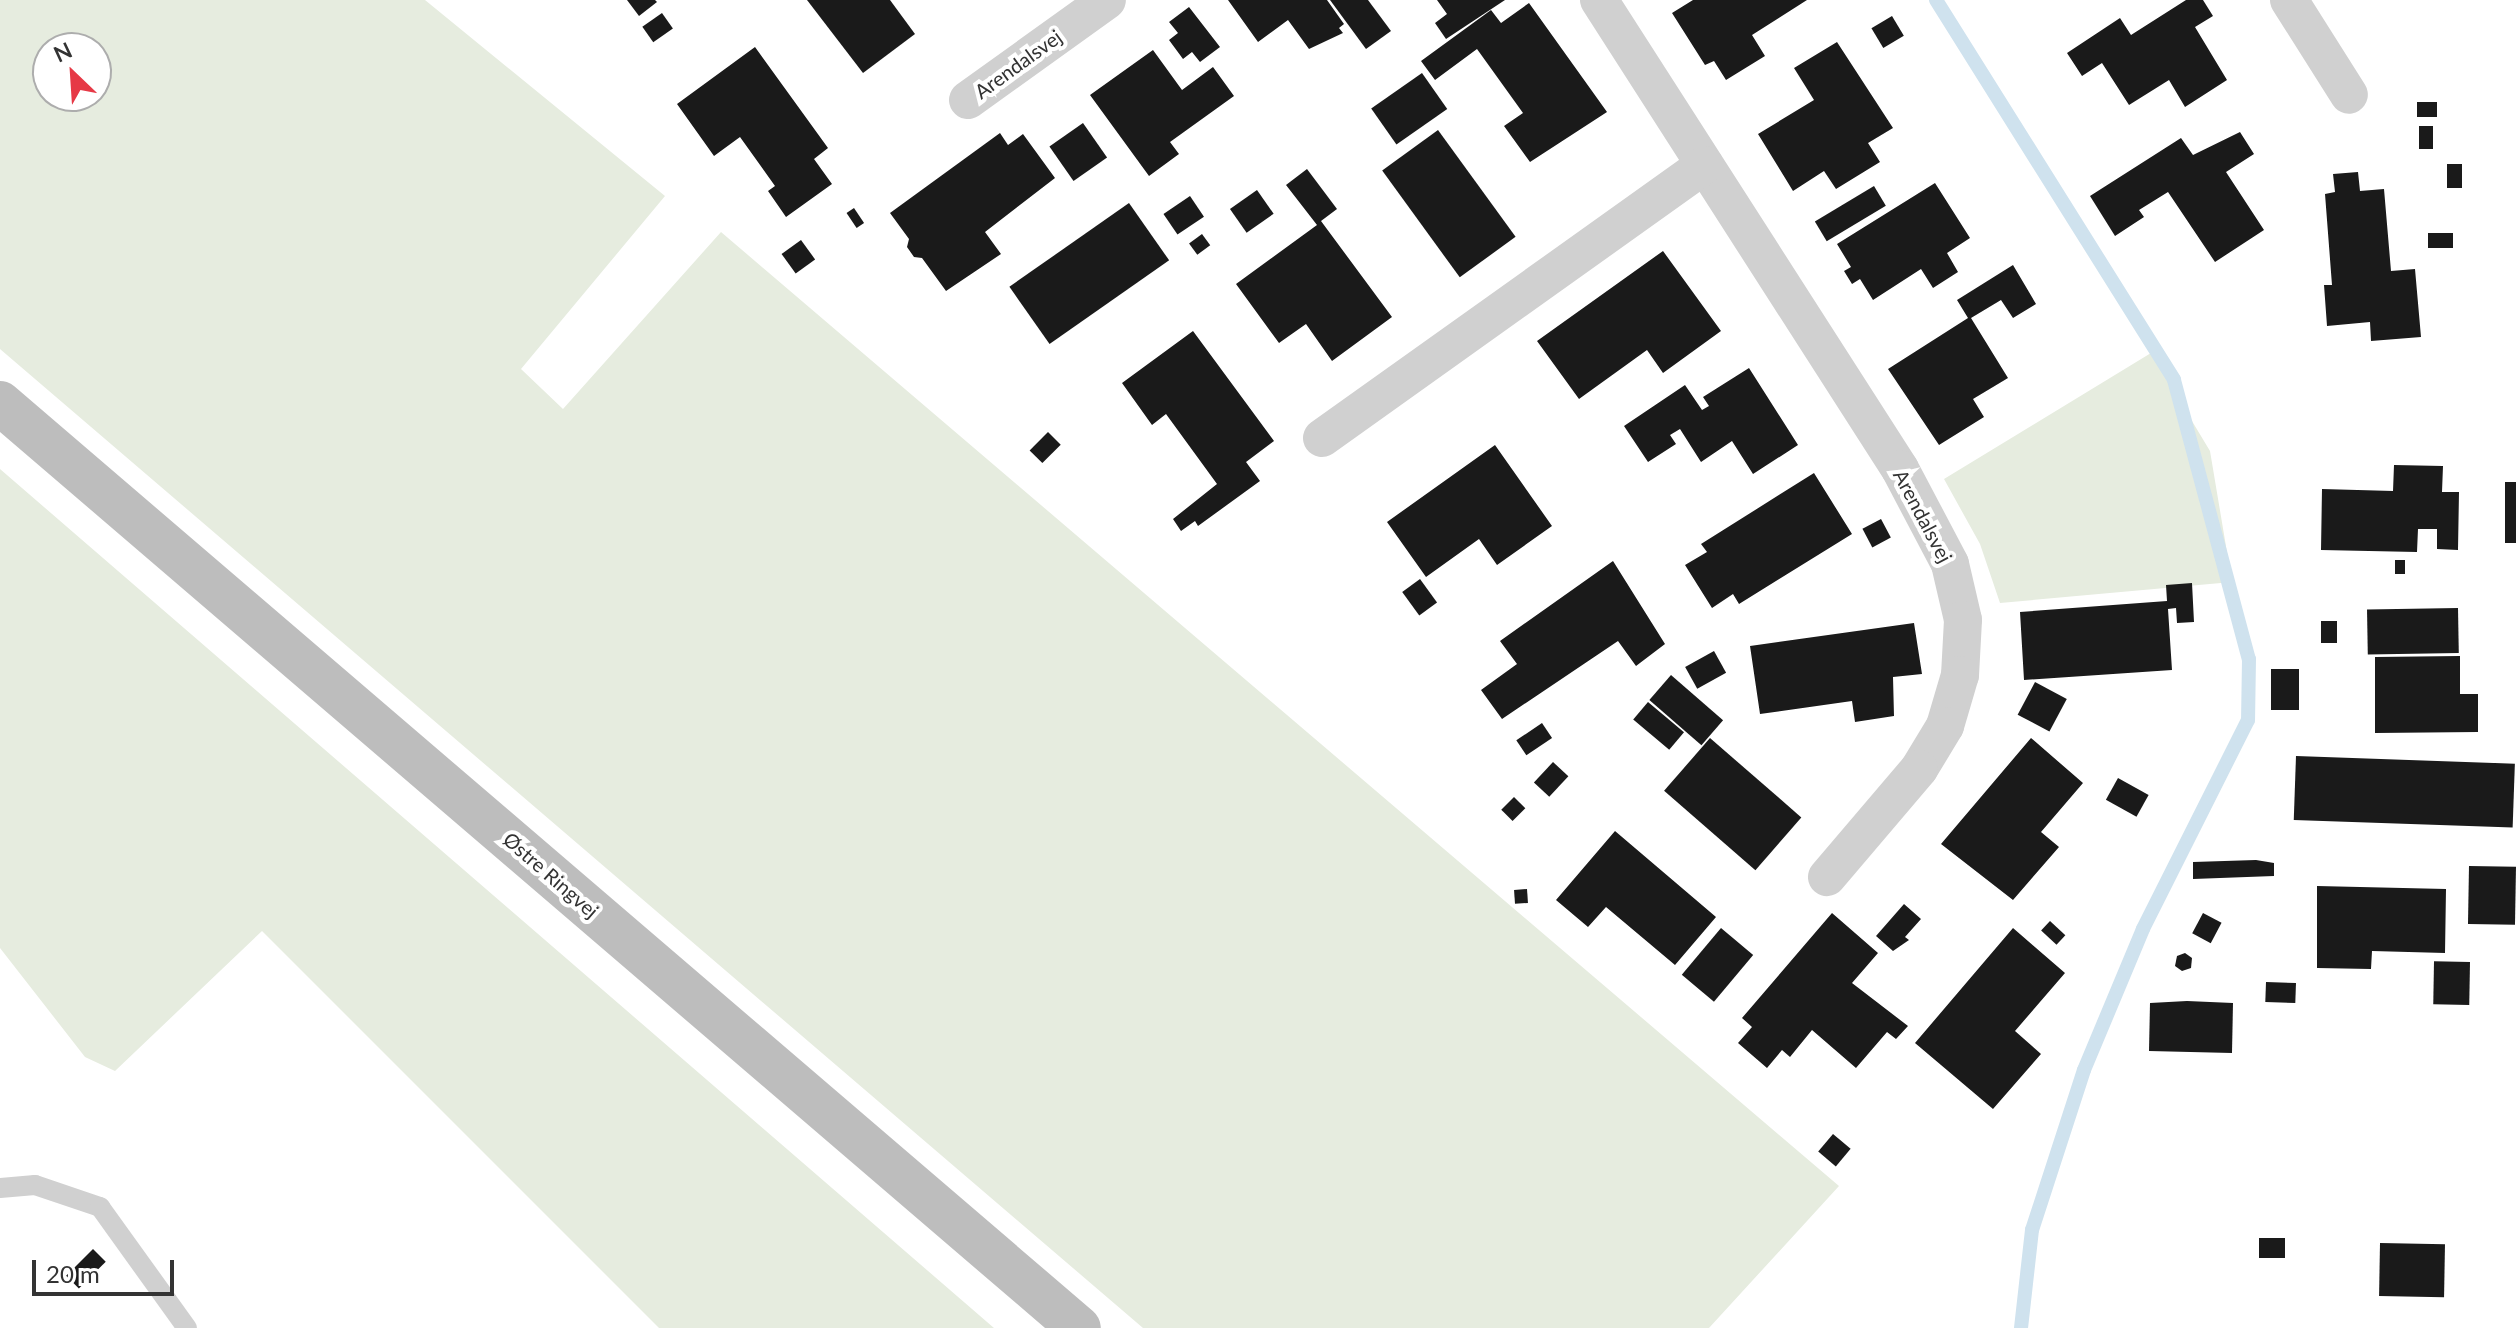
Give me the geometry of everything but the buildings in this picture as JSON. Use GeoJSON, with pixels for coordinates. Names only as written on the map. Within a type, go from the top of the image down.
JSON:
{"type":"FeatureCollection","features":[{"type":"Feature","properties":{"kind":"main road","name":"Østre Ringvej"},"geometry":{"type":"LineString","coordinates":[[12,413],[1079,1328]]}},
{"type":"Feature","properties":{"kind":"street","name":"Arendalsvej"},"geometry":{"type":"LineString","coordinates":[[968,100],[1107,0]]}},
{"type":"Feature","properties":{"kind":"street","name":"Arendalsvej"},"geometry":{"type":"LineString","coordinates":[[1599,0],[1900,469],[1950,564],[1963,620],[1960,675],[1945,726],[1919,769],[1827,877]]}},
{"type":"Feature","properties":{"kind":"street"},"geometry":{"type":"LineString","coordinates":[[2289,0],[2349,95]]}},
{"type":"Feature","properties":{"kind":"street"},"geometry":{"type":"LineString","coordinates":[[1322,438],[1705,165]]}},
{"type":"Feature","properties":{"kind":"lane"},"geometry":{"type":"LineString","coordinates":[[0,1188],[35,1185],[100,1207],[187,1328]]}},
{"type":"Feature","properties":{"kind":"shaded area"},"geometry":{"type":"Polygon","coordinates":[[[0,0],[425,0],[665,196],[521,369],[563,409],[721,232],[1839,1186],[1709,1328],[1143,1328],[0,349],[0,0]]]}},
{"type":"Feature","properties":{"kind":"shaded area"},"geometry":{"type":"Polygon","coordinates":[[[2151,353],[2210,451],[2232,582],[2000,603],[1980,544],[1944,479],[2151,353]]]}},
{"type":"Feature","properties":{"kind":"shaded area"},"geometry":{"type":"Polygon","coordinates":[[[0,469],[994,1328],[659,1328],[262,931],[115,1071],[85,1057],[0,948],[0,469]]]}},
{"type":"Feature","properties":{"kind":"waterway"},"geometry":{"type":"LineString","coordinates":[[1936,0],[2174,380],[2249,659],[2248,720],[2143,929],[2084,1070],[2032,1230],[2021,1328]]}}]}
